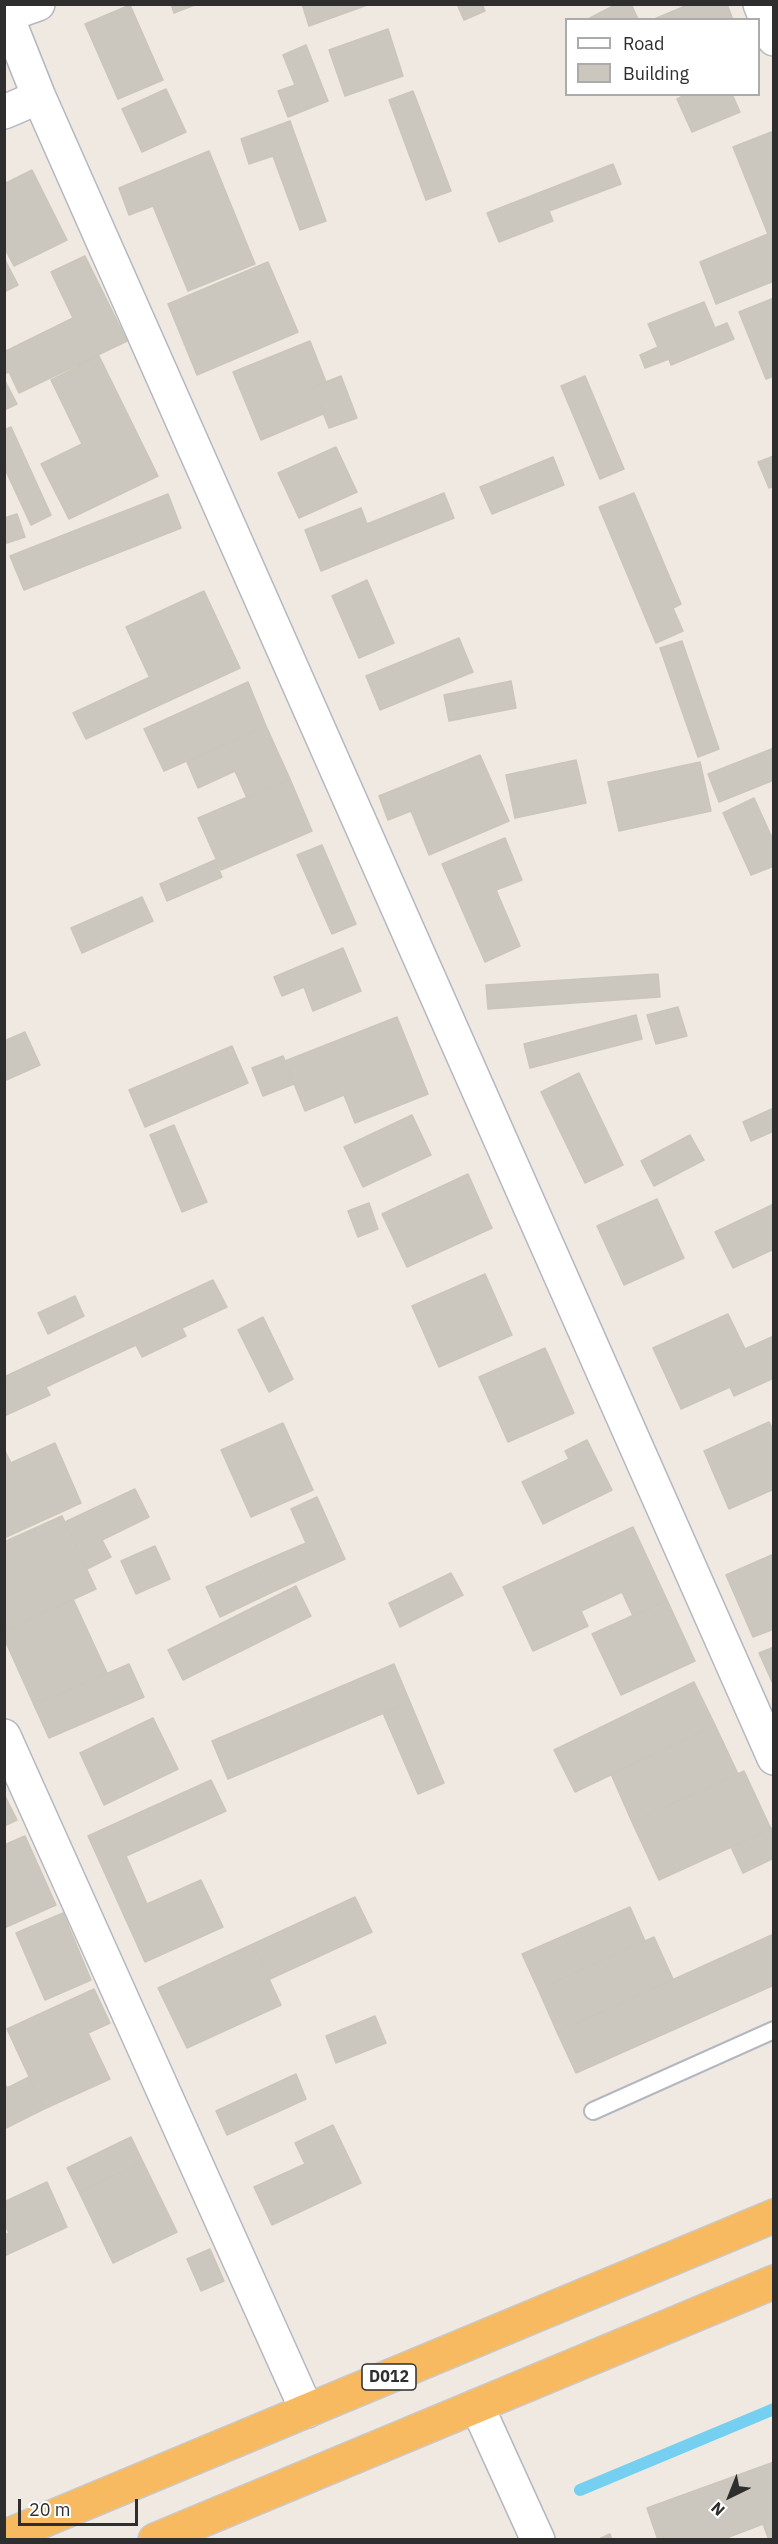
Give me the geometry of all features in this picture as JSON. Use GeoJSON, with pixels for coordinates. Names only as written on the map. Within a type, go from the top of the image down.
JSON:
{"type":"FeatureCollection","features":[{"type":"Feature","properties":{"kind":"highway","name":"D012"},"geometry":{"type":"LineString","coordinates":[[4,2537],[774,2216]]}},
{"type":"Feature","properties":{"kind":"highway"},"geometry":{"type":"LineString","coordinates":[[155,2540],[774,2282]]}},
{"type":"Feature","properties":{"kind":"street"},"geometry":{"type":"LineString","coordinates":[[38,4],[6,12],[39,97],[774,1758]]}},
{"type":"Feature","properties":{"kind":"street"},"geometry":{"type":"LineString","coordinates":[[760,4],[774,39]]}},
{"type":"Feature","properties":{"kind":"street"},"geometry":{"type":"LineString","coordinates":[[4,112],[39,97]]}},
{"type":"Feature","properties":{"kind":"street"},"geometry":{"type":"LineString","coordinates":[[4,1736],[307,2411]]}},
{"type":"Feature","properties":{"kind":"street"},"geometry":{"type":"LineString","coordinates":[[477,2406],[538,2540]]}},
{"type":"Feature","properties":{"kind":"lane"},"geometry":{"type":"LineString","coordinates":[[593,2111],[774,2030]]}},
{"type":"Feature","properties":{"kind":"building"},"geometry":{"type":"Polygon","coordinates":[[[171,4],[197,4],[174,13],[171,4]]]}},
{"type":"Feature","properties":{"kind":"building"},"geometry":{"type":"Polygon","coordinates":[[[302,4],[370,4],[309,26],[302,4]]]}},
{"type":"Feature","properties":{"kind":"building"},"geometry":{"type":"Polygon","coordinates":[[[457,4],[482,4],[485,11],[464,20],[457,4]]]}},
{"type":"Feature","properties":{"kind":"building"},"geometry":{"type":"Polygon","coordinates":[[[617,4],[631,4],[638,18],[590,18],[617,4]]]}},
{"type":"Feature","properties":{"kind":"building"},"geometry":{"type":"Polygon","coordinates":[[[690,4],[727,4],[732,18],[657,18],[690,4]]]}},
{"type":"Feature","properties":{"kind":"building"},"geometry":{"type":"Polygon","coordinates":[[[130,5],[163,80],[118,99],[85,24],[130,5]]]}},
{"type":"Feature","properties":{"kind":"building"},"geometry":{"type":"Polygon","coordinates":[[[388,29],[403,76],[345,96],[329,50],[388,29]]]}},
{"type":"Feature","properties":{"kind":"building"},"geometry":{"type":"Polygon","coordinates":[[[306,45],[328,101],[288,117],[278,91],[295,85],[283,55],[306,45]]]}},
{"type":"Feature","properties":{"kind":"building"},"geometry":{"type":"Polygon","coordinates":[[[166,89],[186,132],[142,152],[122,109],[166,89]]]}},
{"type":"Feature","properties":{"kind":"building"},"geometry":{"type":"Polygon","coordinates":[[[413,91],[451,191],[426,200],[389,100],[413,91]]]}},
{"type":"Feature","properties":{"kind":"building"},"geometry":{"type":"Polygon","coordinates":[[[683,96],[733,96],[740,112],[692,132],[677,99],[683,96]]]}},
{"type":"Feature","properties":{"kind":"building"},"geometry":{"type":"Polygon","coordinates":[[[290,121],[326,221],[300,230],[273,156],[249,164],[241,139],[290,121]]]}},
{"type":"Feature","properties":{"kind":"building"},"geometry":{"type":"Polygon","coordinates":[[[774,131],[774,281],[716,304],[700,262],[768,234],[733,147],[774,131]]]}},
{"type":"Feature","properties":{"kind":"building"},"geometry":{"type":"Polygon","coordinates":[[[209,151],[255,264],[188,291],[153,206],[129,215],[119,188],[209,151]]]}},
{"type":"Feature","properties":{"kind":"building"},"geometry":{"type":"Polygon","coordinates":[[[613,164],[621,184],[549,211],[553,221],[499,242],[487,213],[613,164]]]}},
{"type":"Feature","properties":{"kind":"building"},"geometry":{"type":"Polygon","coordinates":[[[32,170],[67,240],[14,266],[4,247],[4,184],[32,170]]]}},
{"type":"Feature","properties":{"kind":"building"},"geometry":{"type":"Polygon","coordinates":[[[85,256],[127,341],[19,393],[9,372],[4,374],[4,352],[73,318],[51,272],[85,256]]]}},
{"type":"Feature","properties":{"kind":"building"},"geometry":{"type":"Polygon","coordinates":[[[4,258],[18,285],[4,292],[4,258]]]}},
{"type":"Feature","properties":{"kind":"building"},"geometry":{"type":"Polygon","coordinates":[[[268,262],[298,332],[197,375],[168,304],[268,262]]]}},
{"type":"Feature","properties":{"kind":"building"},"geometry":{"type":"Polygon","coordinates":[[[774,298],[774,376],[766,379],[739,312],[774,298]]]}},
{"type":"Feature","properties":{"kind":"building"},"geometry":{"type":"Polygon","coordinates":[[[704,302],[715,328],[727,323],[734,339],[671,365],[669,359],[645,368],[640,355],[658,347],[648,324],[704,302]]]}},
{"type":"Feature","properties":{"kind":"building"},"geometry":{"type":"Polygon","coordinates":[[[310,341],[326,382],[313,387],[323,414],[261,440],[233,372],[310,341]]]}},
{"type":"Feature","properties":{"kind":"building"},"geometry":{"type":"Polygon","coordinates":[[[99,356],[158,476],[69,519],[41,464],[82,444],[51,380],[99,356]]]}},
{"type":"Feature","properties":{"kind":"building"},"geometry":{"type":"Polygon","coordinates":[[[341,376],[357,418],[329,428],[313,387],[341,376]]]}},
{"type":"Feature","properties":{"kind":"building"},"geometry":{"type":"Polygon","coordinates":[[[585,376],[624,469],[600,479],[561,386],[585,376]]]}},
{"type":"Feature","properties":{"kind":"building"},"geometry":{"type":"Polygon","coordinates":[[[4,379],[17,404],[4,410],[4,379]]]}},
{"type":"Feature","properties":{"kind":"building"},"geometry":{"type":"Polygon","coordinates":[[[11,427],[51,515],[31,525],[4,467],[4,430],[11,427]]]}},
{"type":"Feature","properties":{"kind":"building"},"geometry":{"type":"Polygon","coordinates":[[[336,447],[357,492],[299,518],[278,473],[336,447]]]}},
{"type":"Feature","properties":{"kind":"building"},"geometry":{"type":"Polygon","coordinates":[[[774,456],[774,486],[769,488],[758,462],[774,456]]]}},
{"type":"Feature","properties":{"kind":"building"},"geometry":{"type":"Polygon","coordinates":[[[553,457],[564,485],[492,514],[480,487],[553,457]]]}},
{"type":"Feature","properties":{"kind":"building"},"geometry":{"type":"Polygon","coordinates":[[[444,493],[454,518],[321,571],[305,530],[361,508],[367,524],[444,493]]]}},
{"type":"Feature","properties":{"kind":"building"},"geometry":{"type":"Polygon","coordinates":[[[634,493],[681,604],[673,608],[683,631],[656,643],[599,507],[634,493]]]}},
{"type":"Feature","properties":{"kind":"building"},"geometry":{"type":"Polygon","coordinates":[[[168,494],[181,528],[24,590],[10,556],[168,494]]]}},
{"type":"Feature","properties":{"kind":"building"},"geometry":{"type":"Polygon","coordinates":[[[17,514],[25,537],[4,544],[4,518],[17,514]]]}},
{"type":"Feature","properties":{"kind":"building"},"geometry":{"type":"Polygon","coordinates":[[[367,580],[394,643],[359,658],[332,596],[367,580]]]}},
{"type":"Feature","properties":{"kind":"building"},"geometry":{"type":"Polygon","coordinates":[[[204,591],[240,668],[162,704],[126,627],[204,591]]]}},
{"type":"Feature","properties":{"kind":"building"},"geometry":{"type":"Polygon","coordinates":[[[459,638],[473,672],[380,710],[366,676],[459,638]]]}},
{"type":"Feature","properties":{"kind":"building"},"geometry":{"type":"Polygon","coordinates":[[[682,641],[719,749],[698,757],[660,648],[682,641]]]}},
{"type":"Feature","properties":{"kind":"building"},"geometry":{"type":"Polygon","coordinates":[[[150,677],[162,704],[86,739],[73,713],[150,677]]]}},
{"type":"Feature","properties":{"kind":"building"},"geometry":{"type":"Polygon","coordinates":[[[511,681],[516,708],[449,721],[444,695],[511,681]]]}},
{"type":"Feature","properties":{"kind":"building"},"geometry":{"type":"Polygon","coordinates":[[[248,682],[266,726],[164,771],[144,729],[248,682]]]}},
{"type":"Feature","properties":{"kind":"building"},"geometry":{"type":"Polygon","coordinates":[[[266,726],[290,779],[247,798],[235,771],[198,788],[187,762],[266,726]]]}},
{"type":"Feature","properties":{"kind":"building"},"geometry":{"type":"Polygon","coordinates":[[[774,748],[774,780],[719,802],[708,774],[774,748]]]}},
{"type":"Feature","properties":{"kind":"building"},"geometry":{"type":"Polygon","coordinates":[[[480,755],[509,821],[429,855],[411,811],[388,820],[379,796],[480,755]]]}},
{"type":"Feature","properties":{"kind":"building"},"geometry":{"type":"Polygon","coordinates":[[[576,760],[586,803],[515,818],[506,775],[576,760]]]}},
{"type":"Feature","properties":{"kind":"building"},"geometry":{"type":"Polygon","coordinates":[[[700,762],[711,811],[619,831],[608,782],[700,762]]]}},
{"type":"Feature","properties":{"kind":"building"},"geometry":{"type":"Polygon","coordinates":[[[290,779],[312,831],[221,870],[198,818],[290,779]]]}},
{"type":"Feature","properties":{"kind":"building"},"geometry":{"type":"Polygon","coordinates":[[[754,798],[774,842],[774,866],[751,875],[723,813],[754,798]]]}},
{"type":"Feature","properties":{"kind":"building"},"geometry":{"type":"Polygon","coordinates":[[[505,838],[522,880],[496,890],[520,946],[485,962],[442,864],[505,838]]]}},
{"type":"Feature","properties":{"kind":"building"},"geometry":{"type":"Polygon","coordinates":[[[322,845],[356,924],[332,934],[297,855],[322,845]]]}},
{"type":"Feature","properties":{"kind":"building"},"geometry":{"type":"Polygon","coordinates":[[[215,860],[222,877],[167,901],[160,884],[215,860]]]}},
{"type":"Feature","properties":{"kind":"building"},"geometry":{"type":"Polygon","coordinates":[[[142,897],[153,921],[82,953],[71,928],[142,897]]]}},
{"type":"Feature","properties":{"kind":"building"},"geometry":{"type":"Polygon","coordinates":[[[343,948],[361,991],[313,1011],[304,987],[282,996],[274,977],[343,948]]]}},
{"type":"Feature","properties":{"kind":"building"},"geometry":{"type":"Polygon","coordinates":[[[658,974],[660,997],[488,1009],[486,985],[658,974]]]}},
{"type":"Feature","properties":{"kind":"building"},"geometry":{"type":"Polygon","coordinates":[[[678,1007],[687,1036],[656,1044],[647,1015],[678,1007]]]}},
{"type":"Feature","properties":{"kind":"building"},"geometry":{"type":"Polygon","coordinates":[[[636,1015],[642,1039],[530,1068],[524,1044],[636,1015]]]}},
{"type":"Feature","properties":{"kind":"building"},"geometry":{"type":"Polygon","coordinates":[[[397,1017],[428,1094],[355,1123],[344,1095],[305,1111],[285,1061],[397,1017]]]}},
{"type":"Feature","properties":{"kind":"building"},"geometry":{"type":"Polygon","coordinates":[[[25,1032],[40,1065],[4,1081],[4,1041],[25,1032]]]}},
{"type":"Feature","properties":{"kind":"building"},"geometry":{"type":"Polygon","coordinates":[[[232,1046],[248,1083],[145,1127],[129,1090],[232,1046]]]}},
{"type":"Feature","properties":{"kind":"building"},"geometry":{"type":"Polygon","coordinates":[[[283,1056],[294,1084],[263,1096],[252,1068],[283,1056]]]}},
{"type":"Feature","properties":{"kind":"building"},"geometry":{"type":"Polygon","coordinates":[[[579,1073],[623,1165],[585,1183],[541,1092],[579,1073]]]}},
{"type":"Feature","properties":{"kind":"building"},"geometry":{"type":"Polygon","coordinates":[[[774,1108],[774,1131],[751,1141],[743,1122],[774,1108]]]}},
{"type":"Feature","properties":{"kind":"building"},"geometry":{"type":"Polygon","coordinates":[[[412,1115],[431,1155],[363,1187],[344,1147],[412,1115]]]}},
{"type":"Feature","properties":{"kind":"building"},"geometry":{"type":"Polygon","coordinates":[[[174,1125],[207,1202],[182,1212],[150,1135],[174,1125]]]}},
{"type":"Feature","properties":{"kind":"building"},"geometry":{"type":"Polygon","coordinates":[[[690,1135],[704,1160],[654,1186],[641,1161],[690,1135]]]}},
{"type":"Feature","properties":{"kind":"building"},"geometry":{"type":"Polygon","coordinates":[[[468,1174],[492,1228],[407,1267],[382,1214],[468,1174]]]}},
{"type":"Feature","properties":{"kind":"building"},"geometry":{"type":"Polygon","coordinates":[[[657,1199],[684,1258],[624,1285],[597,1226],[657,1199]]]}},
{"type":"Feature","properties":{"kind":"building"},"geometry":{"type":"Polygon","coordinates":[[[369,1203],[378,1229],[358,1237],[348,1211],[369,1203]]]}},
{"type":"Feature","properties":{"kind":"building"},"geometry":{"type":"Polygon","coordinates":[[[774,1204],[774,1249],[733,1268],[715,1232],[774,1204]]]}},
{"type":"Feature","properties":{"kind":"building"},"geometry":{"type":"Polygon","coordinates":[[[485,1274],[512,1335],[439,1367],[412,1306],[485,1274]]]}},
{"type":"Feature","properties":{"kind":"building"},"geometry":{"type":"Polygon","coordinates":[[[213,1280],[227,1307],[182,1328],[186,1336],[142,1357],[136,1345],[46,1387],[50,1395],[4,1416],[4,1377],[213,1280]]]}},
{"type":"Feature","properties":{"kind":"building"},"geometry":{"type":"Polygon","coordinates":[[[75,1296],[84,1316],[48,1334],[38,1313],[75,1296]]]}},
{"type":"Feature","properties":{"kind":"building"},"geometry":{"type":"Polygon","coordinates":[[[728,1314],[745,1349],[774,1336],[774,1378],[734,1396],[730,1387],[681,1409],[653,1348],[728,1314]]]}},
{"type":"Feature","properties":{"kind":"building"},"geometry":{"type":"Polygon","coordinates":[[[263,1317],[293,1379],[269,1392],[238,1330],[263,1317]]]}},
{"type":"Feature","properties":{"kind":"building"},"geometry":{"type":"Polygon","coordinates":[[[545,1348],[574,1413],[508,1442],[479,1377],[545,1348]]]}},
{"type":"Feature","properties":{"kind":"building"},"geometry":{"type":"Polygon","coordinates":[[[769,1422],[774,1431],[774,1489],[729,1509],[704,1451],[769,1422]]]}},
{"type":"Feature","properties":{"kind":"building"},"geometry":{"type":"Polygon","coordinates":[[[283,1423],[313,1490],[251,1517],[221,1450],[283,1423]]]}},
{"type":"Feature","properties":{"kind":"building"},"geometry":{"type":"Polygon","coordinates":[[[587,1440],[612,1490],[543,1524],[522,1482],[569,1459],[565,1451],[587,1440]]]}},
{"type":"Feature","properties":{"kind":"building"},"geometry":{"type":"Polygon","coordinates":[[[55,1443],[81,1503],[4,1538],[4,1449],[11,1463],[55,1443]]]}},
{"type":"Feature","properties":{"kind":"building"},"geometry":{"type":"Polygon","coordinates":[[[135,1489],[149,1517],[102,1540],[111,1557],[87,1569],[65,1522],[135,1489]]]}},
{"type":"Feature","properties":{"kind":"building"},"geometry":{"type":"Polygon","coordinates":[[[317,1497],[345,1559],[268,1594],[255,1565],[306,1543],[291,1509],[317,1497]]]}},
{"type":"Feature","properties":{"kind":"building"},"geometry":{"type":"Polygon","coordinates":[[[62,1516],[96,1589],[4,1631],[4,1542],[62,1516]]]}},
{"type":"Feature","properties":{"kind":"building"},"geometry":{"type":"Polygon","coordinates":[[[633,1527],[667,1600],[633,1616],[622,1592],[581,1611],[588,1626],[533,1651],[503,1587],[633,1527]]]}},
{"type":"Feature","properties":{"kind":"building"},"geometry":{"type":"Polygon","coordinates":[[[155,1546],[170,1579],[136,1594],[121,1561],[155,1546]]]}},
{"type":"Feature","properties":{"kind":"building"},"geometry":{"type":"Polygon","coordinates":[[[774,1554],[774,1629],[753,1637],[726,1575],[774,1554]]]}},
{"type":"Feature","properties":{"kind":"building"},"geometry":{"type":"Polygon","coordinates":[[[255,1565],[268,1594],[220,1617],[206,1587],[255,1565]]]}},
{"type":"Feature","properties":{"kind":"building"},"geometry":{"type":"Polygon","coordinates":[[[451,1573],[463,1595],[400,1627],[389,1603],[451,1573]]]}},
{"type":"Feature","properties":{"kind":"building"},"geometry":{"type":"Polygon","coordinates":[[[296,1586],[311,1616],[183,1680],[168,1650],[296,1586]]]}},
{"type":"Feature","properties":{"kind":"building"},"geometry":{"type":"Polygon","coordinates":[[[73,1599],[107,1673],[34,1705],[4,1638],[4,1631],[73,1599]]]}},
{"type":"Feature","properties":{"kind":"building"},"geometry":{"type":"Polygon","coordinates":[[[667,1600],[695,1661],[621,1695],[592,1634],[667,1600]]]}},
{"type":"Feature","properties":{"kind":"building"},"geometry":{"type":"Polygon","coordinates":[[[774,1647],[774,1686],[759,1653],[774,1647]]]}},
{"type":"Feature","properties":{"kind":"building"},"geometry":{"type":"Polygon","coordinates":[[[129,1664],[144,1697],[49,1738],[34,1705],[129,1664]]]}},
{"type":"Feature","properties":{"kind":"building"},"geometry":{"type":"Polygon","coordinates":[[[394,1664],[410,1702],[228,1779],[212,1741],[394,1664]]]}},
{"type":"Feature","properties":{"kind":"building"},"geometry":{"type":"Polygon","coordinates":[[[694,1682],[715,1725],[575,1792],[554,1750],[694,1682]]]}},
{"type":"Feature","properties":{"kind":"building"},"geometry":{"type":"Polygon","coordinates":[[[410,1702],[444,1783],[418,1794],[383,1713],[410,1702]]]}},
{"type":"Feature","properties":{"kind":"building"},"geometry":{"type":"Polygon","coordinates":[[[153,1718],[178,1769],[104,1805],[80,1753],[153,1718]]]}},
{"type":"Feature","properties":{"kind":"building"},"geometry":{"type":"Polygon","coordinates":[[[715,1725],[738,1774],[632,1822],[611,1774],[715,1725]]]}},
{"type":"Feature","properties":{"kind":"building"},"geometry":{"type":"Polygon","coordinates":[[[744,1771],[771,1829],[659,1880],[632,1822],[744,1771]]]}},
{"type":"Feature","properties":{"kind":"building"},"geometry":{"type":"Polygon","coordinates":[[[211,1780],[226,1811],[126,1856],[147,1904],[201,1880],[223,1927],[145,1962],[88,1836],[211,1780]]]}},
{"type":"Feature","properties":{"kind":"building"},"geometry":{"type":"Polygon","coordinates":[[[4,1794],[17,1820],[4,1826],[4,1794]]]}},
{"type":"Feature","properties":{"kind":"building"},"geometry":{"type":"Polygon","coordinates":[[[774,1827],[774,1858],[743,1873],[731,1847],[774,1827]]]}},
{"type":"Feature","properties":{"kind":"building"},"geometry":{"type":"Polygon","coordinates":[[[25,1836],[56,1905],[4,1928],[4,1845],[25,1836]]]}},
{"type":"Feature","properties":{"kind":"building"},"geometry":{"type":"Polygon","coordinates":[[[355,1897],[372,1932],[270,1979],[253,1944],[355,1897]]]}},
{"type":"Feature","properties":{"kind":"building"},"geometry":{"type":"Polygon","coordinates":[[[630,1907],[645,1941],[538,1989],[522,1954],[630,1907]]]}},
{"type":"Feature","properties":{"kind":"building"},"geometry":{"type":"Polygon","coordinates":[[[63,1913],[91,1980],[45,2000],[16,1933],[63,1913]]]}},
{"type":"Feature","properties":{"kind":"building"},"geometry":{"type":"Polygon","coordinates":[[[774,1934],[774,1985],[576,2073],[557,2032],[774,1934]]]}},
{"type":"Feature","properties":{"kind":"building"},"geometry":{"type":"Polygon","coordinates":[[[654,1937],[673,1979],[557,2032],[538,1989],[654,1937]]]}},
{"type":"Feature","properties":{"kind":"building"},"geometry":{"type":"Polygon","coordinates":[[[253,1944],[281,2005],[187,2048],[158,1988],[253,1944]]]}},
{"type":"Feature","properties":{"kind":"building"},"geometry":{"type":"Polygon","coordinates":[[[94,1989],[110,2023],[88,2033],[110,2079],[44,2109],[7,2029],[94,1989]]]}},
{"type":"Feature","properties":{"kind":"building"},"geometry":{"type":"Polygon","coordinates":[[[375,2016],[386,2043],[336,2063],[326,2036],[375,2016]]]}},
{"type":"Feature","properties":{"kind":"building"},"geometry":{"type":"Polygon","coordinates":[[[296,2074],[306,2099],[227,2135],[216,2111],[296,2074]]]}},
{"type":"Feature","properties":{"kind":"building"},"geometry":{"type":"Polygon","coordinates":[[[29,2077],[44,2109],[4,2129],[4,2082],[7,2088],[29,2077]]]}},
{"type":"Feature","properties":{"kind":"building"},"geometry":{"type":"Polygon","coordinates":[[[333,2125],[361,2183],[272,2225],[254,2187],[305,2164],[295,2143],[333,2125]]]}},
{"type":"Feature","properties":{"kind":"building"},"geometry":{"type":"Polygon","coordinates":[[[131,2137],[143,2162],[79,2192],[67,2168],[131,2137]]]}},
{"type":"Feature","properties":{"kind":"building"},"geometry":{"type":"Polygon","coordinates":[[[143,2162],[177,2232],[113,2263],[79,2192],[143,2162]]]}},
{"type":"Feature","properties":{"kind":"building"},"geometry":{"type":"Polygon","coordinates":[[[47,2182],[67,2227],[4,2256],[4,2235],[9,2233],[4,2223],[4,2202],[47,2182]]]}},
{"type":"Feature","properties":{"kind":"building"},"geometry":{"type":"Polygon","coordinates":[[[210,2249],[224,2281],[201,2291],[187,2259],[210,2249]]]}},
{"type":"Feature","properties":{"kind":"building"},"geometry":{"type":"Polygon","coordinates":[[[774,2462],[774,2540],[769,2540],[763,2524],[721,2540],[658,2540],[647,2508],[774,2462]]]}},
{"type":"Feature","properties":{"kind":"building"},"geometry":{"type":"Polygon","coordinates":[[[610,2534],[612,2540],[597,2540],[610,2534]]]}},
{"type":"Feature","properties":{"kind":"waterway"},"geometry":{"type":"LineString","coordinates":[[580,2490],[774,2409]]}}]}
